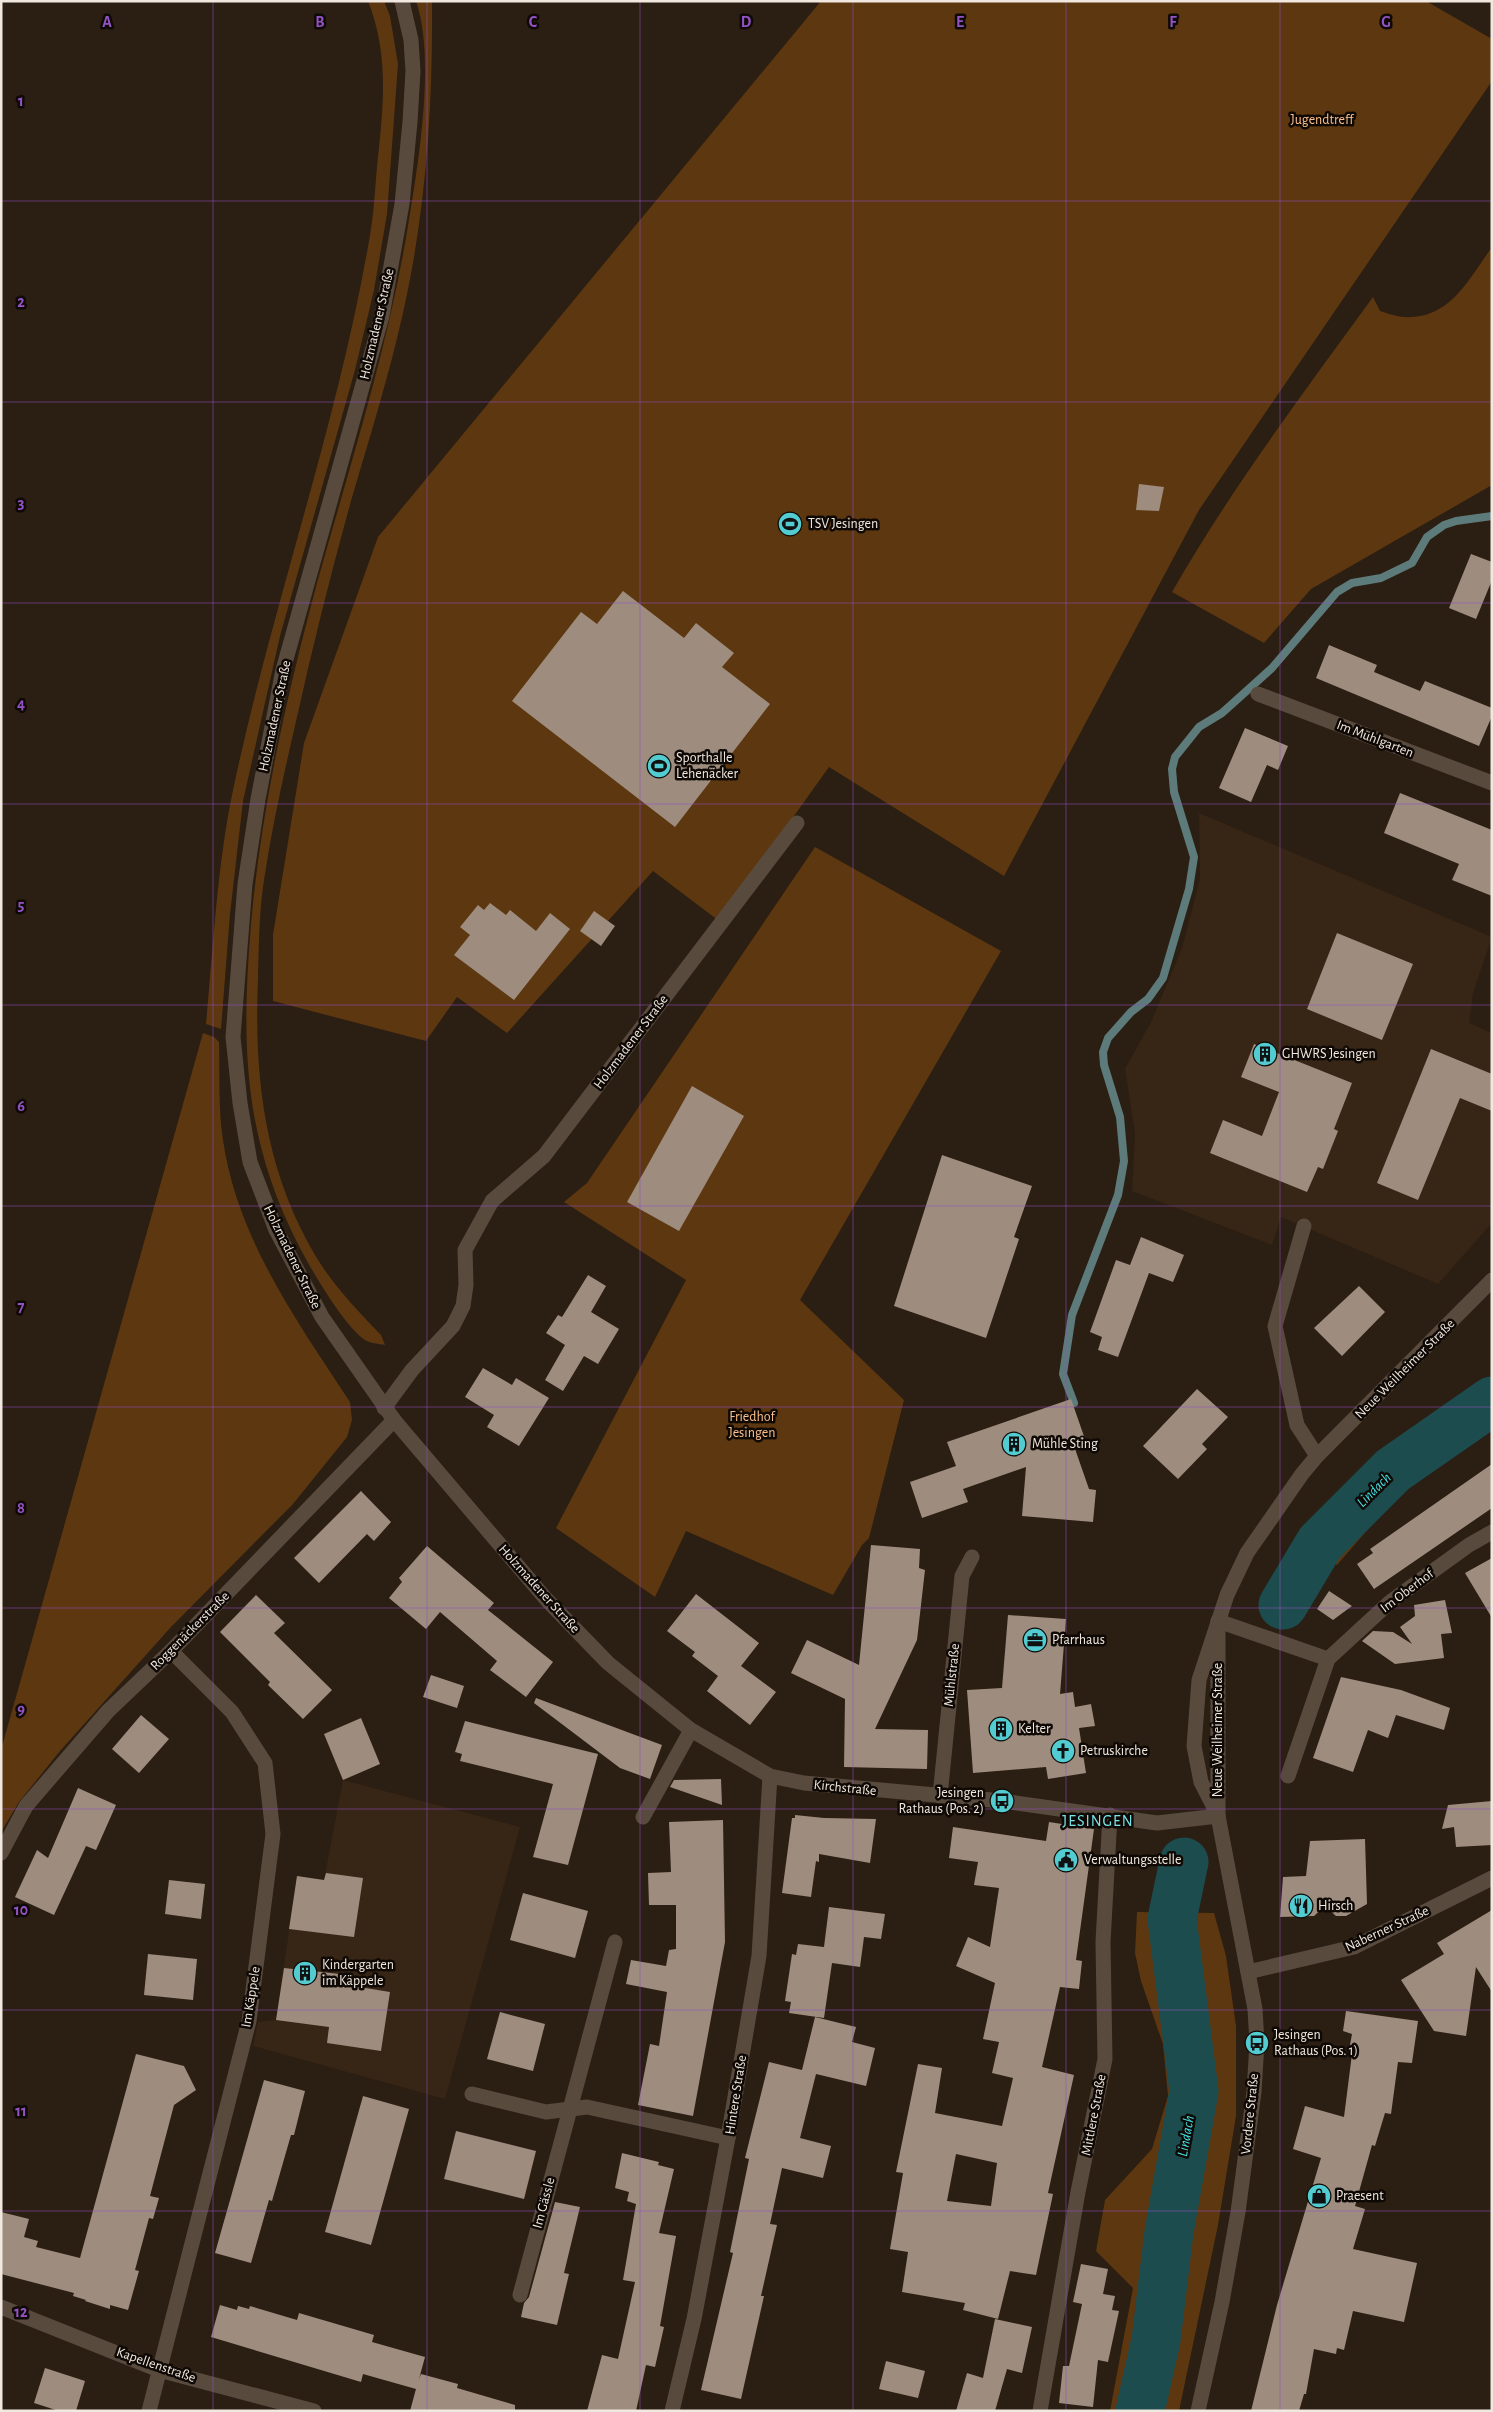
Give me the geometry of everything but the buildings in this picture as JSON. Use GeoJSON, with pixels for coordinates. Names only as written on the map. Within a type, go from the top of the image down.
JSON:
{"type":"FeatureCollection","features":[{"type":"Feature","properties":{"kind":"street","name":"Holzmadener Straße"},"geometry":{"type":"LineString","coordinates":[[402,1],[411,40],[413,71],[402,204],[382,316],[283,670],[258,799],[245,884],[233,1038],[240,1103],[250,1162],[276,1230],[322,1316],[394,1420],[546,1599],[608,1663],[691,1730],[770,1776]]}},
{"type":"Feature","properties":{"kind":"street","name":"Im Mühlgarten"},"geometry":{"type":"LineString","coordinates":[[1258,694],[1492,783]]}},
{"type":"Feature","properties":{"kind":"street","name":"Holzmadener Straße"},"geometry":{"type":"LineString","coordinates":[[384,1408],[412,1370],[453,1326],[463,1306],[466,1284],[465,1250],[492,1201],[544,1156],[798,823]]}},
{"type":"Feature","properties":{"kind":"street"},"geometry":{"type":"LineString","coordinates":[[1304,1226],[1275,1326],[1297,1425],[1317,1456]]}},
{"type":"Feature","properties":{"kind":"street","name":"Neue Weilheimer Straße"},"geometry":{"type":"LineString","coordinates":[[1218,1816],[1201,1782],[1194,1746],[1199,1680],[1227,1595],[1247,1553],[1302,1474],[1317,1456],[1492,1280]]}},
{"type":"Feature","properties":{"kind":"street","name":"Roggenäckerstraße"},"geometry":{"type":"LineString","coordinates":[[1,1853],[26,1806],[108,1711],[171,1651],[394,1420]]}},
{"type":"Feature","properties":{"kind":"street","name":"Im Oberhof"},"geometry":{"type":"LineString","coordinates":[[1288,1776],[1328,1660],[1390,1602],[1469,1545],[1492,1532]]}},
{"type":"Feature","properties":{"kind":"street","name":"Mühlstraße"},"geometry":{"type":"LineString","coordinates":[[940,1796],[962,1576],[972,1557]]}},
{"type":"Feature","properties":{"kind":"street"},"geometry":{"type":"LineString","coordinates":[[1218,1621],[1328,1660]]}},
{"type":"Feature","properties":{"kind":"street","name":"Neue Weilheimer Straße"},"geometry":{"type":"LineString","coordinates":[[1218,1621],[1218,1816]]}},
{"type":"Feature","properties":{"kind":"street","name":"Im Käppele"},"geometry":{"type":"LineString","coordinates":[[149,2411],[249,2021],[273,1834],[265,1763],[232,1712],[171,1651]]}},
{"type":"Feature","properties":{"kind":"street"},"geometry":{"type":"LineString","coordinates":[[643,1817],[691,1730]]}},
{"type":"Feature","properties":{"kind":"street","name":"Kirchstraße"},"geometry":{"type":"LineString","coordinates":[[770,1776],[848,1789],[1002,1801],[1157,1823],[1218,1816]]}},
{"type":"Feature","properties":{"kind":"street","name":"Hintere Straße"},"geometry":{"type":"LineString","coordinates":[[672,2411],[694,2319],[728,2138],[759,1956],[770,1776]]}},
{"type":"Feature","properties":{"kind":"street","name":"Mittlere Straße"},"geometry":{"type":"LineString","coordinates":[[1040,2411],[1078,2192],[1105,2059],[1103,1942],[1110,1815]]}},
{"type":"Feature","properties":{"kind":"street","name":"Vordere Straße"},"geometry":{"type":"LineString","coordinates":[[1198,2411],[1222,2302],[1238,2212],[1254,2092],[1257,2043],[1255,2010],[1218,1816]]}},
{"type":"Feature","properties":{"kind":"street","name":"Naberner Straße"},"geometry":{"type":"LineString","coordinates":[[1248,1972],[1354,1946],[1492,1878]]}},
{"type":"Feature","properties":{"kind":"street","name":"Im Gässle"},"geometry":{"type":"LineString","coordinates":[[520,2295],[615,1942]]}},
{"type":"Feature","properties":{"kind":"street"},"geometry":{"type":"LineString","coordinates":[[472,2094],[546,2112],[587,2108],[728,2138]]}},
{"type":"Feature","properties":{"kind":"street","name":"Kapellenstraße"},"geometry":{"type":"LineString","coordinates":[[1,2307],[160,2370],[314,2411]]}},
{"type":"Feature","properties":{"kind":"shaded area"},"geometry":{"type":"Polygon","coordinates":[[[1199,813],[1492,937],[1473,993],[1469,1023],[1492,1033],[1492,1223],[1438,1284],[1281,1217],[1272,1245],[1132,1191],[1135,1134],[1125,1069],[1151,1022],[1182,948],[1200,879],[1199,813]]]}},
{"type":"Feature","properties":{"kind":"shaded area"},"geometry":{"type":"Polygon","coordinates":[[[343,1780],[520,1827],[445,2099],[253,2046],[258,2022],[276,2020],[297,1876],[324,1880],[343,1780]]]}},
{"type":"Feature","properties":{"kind":"green space"},"geometry":{"type":"Polygon","coordinates":[[[368,1],[384,1],[390,16],[398,64],[387,214],[374,290],[355,370],[280,636],[243,801],[230,914],[221,1029],[206,1024],[219,880],[232,795],[266,655],[323,446],[356,306],[371,226],[383,103],[383,83],[380,42],[368,1]]]}},
{"type":"Feature","properties":{"kind":"green space"},"geometry":{"type":"Polygon","coordinates":[[[416,1],[432,1],[432,40],[429,119],[423,197],[411,275],[397,337],[329,582],[284,776],[263,887],[257,1015],[258,1051],[266,1121],[273,1155],[284,1189],[298,1222],[322,1266],[345,1296],[381,1335],[385,1345],[365,1340],[338,1311],[305,1258],[281,1207],[267,1168],[250,1090],[246,1010],[255,881],[276,752],[295,667],[317,583],[379,361],[400,272],[408,226],[420,143],[425,82],[425,52],[422,25],[416,1]]]}},
{"type":"Feature","properties":{"kind":"green space","name":"TSV Jesingen"},"geometry":{"type":"Polygon","coordinates":[[[821,1],[1426,1],[1492,39],[1492,81],[1199,510],[1004,876],[829,767],[719,921],[653,871],[507,1033],[457,997],[426,1041],[273,1001],[273,935],[304,743],[378,537],[821,1]]]}},
{"type":"Feature","properties":{"kind":"green space"},"geometry":{"type":"Polygon","coordinates":[[[1492,247],[1492,485],[1311,589],[1264,643],[1172,592],[1243,479],[1294,405],[1373,297],[1380,311],[1394,315],[1403,317],[1419,316],[1433,312],[1456,296],[1492,247]]]}},
{"type":"Feature","properties":{"kind":"green space","name":"Friedhof Jesingen"},"geometry":{"type":"Polygon","coordinates":[[[815,847],[1001,951],[800,1300],[904,1400],[869,1538],[862,1545],[833,1595],[686,1531],[655,1597],[556,1528],[686,1280],[564,1202],[587,1183],[815,847]]]}},
{"type":"Feature","properties":{"kind":"green space"},"geometry":{"type":"Polygon","coordinates":[[[203,1033],[214,1037],[219,1042],[221,1128],[230,1176],[241,1211],[255,1245],[290,1309],[350,1402],[352,1420],[347,1437],[293,1504],[171,1627],[60,1751],[19,1802],[1,1832],[1,1750],[203,1033]]]}},
{"type":"Feature","properties":{"kind":"green space"},"geometry":{"type":"Polygon","coordinates":[[[1492,1409],[1492,1429],[1406,1485],[1337,1565],[1320,1556],[1399,1474],[1492,1409]]]}},
{"type":"Feature","properties":{"kind":"green space"},"geometry":{"type":"Polygon","coordinates":[[[1137,1912],[1214,1913],[1226,1956],[1236,2026],[1236,2116],[1218,2225],[1179,2411],[1110,2411],[1133,2288],[1096,2251],[1105,2200],[1152,2149],[1168,2096],[1163,2044],[1141,1981],[1135,1953],[1137,1912]]]}},
{"type":"Feature","properties":{"kind":"waterway"},"geometry":{"type":"LineString","coordinates":[[1074,1403],[1063,1374],[1072,1315],[1118,1195],[1124,1161],[1120,1117],[1104,1065],[1103,1052],[1108,1038],[1131,1012],[1148,999],[1163,978],[1189,889],[1194,857],[1174,792],[1172,769],[1175,757],[1199,727],[1222,713],[1272,668],[1337,592],[1352,583],[1381,578],[1412,563],[1427,537],[1444,525],[1456,521],[1492,516]]}},
{"type":"Feature","properties":{"kind":"waterway","name":"Lindach"},"geometry":{"type":"LineString","coordinates":[[1283,1605],[1320,1543],[1393,1470],[1492,1401]]}},
{"type":"Feature","properties":{"kind":"waterway","name":"Lindach"},"geometry":{"type":"LineString","coordinates":[[1140,2411],[1156,2340],[1169,2232],[1194,2091],[1172,1919],[1184,1862]]}},
{"type":"Feature","properties":{"kind":"place","name":"TSV Jesingen"},"geometry":{"type":"Point","coordinates":[790,524]}},
{"type":"Feature","properties":{"kind":"place","name":"Sporthalle Lehenäcker"},"geometry":{"type":"Point","coordinates":[659,766]}},
{"type":"Feature","properties":{"kind":"place","name":"GHWRS Jesingen"},"geometry":{"type":"Point","coordinates":[1265,1054]}},
{"type":"Feature","properties":{"kind":"place","name":"Mühle Sting"},"geometry":{"type":"Point","coordinates":[1014,1444]}},
{"type":"Feature","properties":{"kind":"place","name":"Pfarrhaus"},"geometry":{"type":"Point","coordinates":[1035,1640]}},
{"type":"Feature","properties":{"kind":"place","name":"Kelter"},"geometry":{"type":"Point","coordinates":[1001,1729]}},
{"type":"Feature","properties":{"kind":"place","name":"Petruskirche"},"geometry":{"type":"Point","coordinates":[1063,1751]}},
{"type":"Feature","properties":{"kind":"place","name":"Jesingen Rathaus (Pos. 2)"},"geometry":{"type":"Point","coordinates":[1002,1801]}},
{"type":"Feature","properties":{"kind":"place","name":"Verwaltungsstelle"},"geometry":{"type":"Point","coordinates":[1066,1860]}},
{"type":"Feature","properties":{"kind":"place","name":"Hirsch"},"geometry":{"type":"Point","coordinates":[1301,1906]}},
{"type":"Feature","properties":{"kind":"place","name":"Kindergarten im Käppele"},"geometry":{"type":"Point","coordinates":[305,1973]}},
{"type":"Feature","properties":{"kind":"place","name":"Jesingen Rathaus (Pos. 1)"},"geometry":{"type":"Point","coordinates":[1257,2043]}},
{"type":"Feature","properties":{"kind":"place","name":"Praesent"},"geometry":{"type":"Point","coordinates":[1319,2196]}},
{"type":"Feature","properties":{"kind":"district","name":"JESINGEN"},"geometry":{"type":"Point","coordinates":[1098,1821]}},
{"type":"Feature","properties":{"kind":"park label","name":"Jugendtreff"},"geometry":{"type":"Point","coordinates":[1322,120]}}]}
